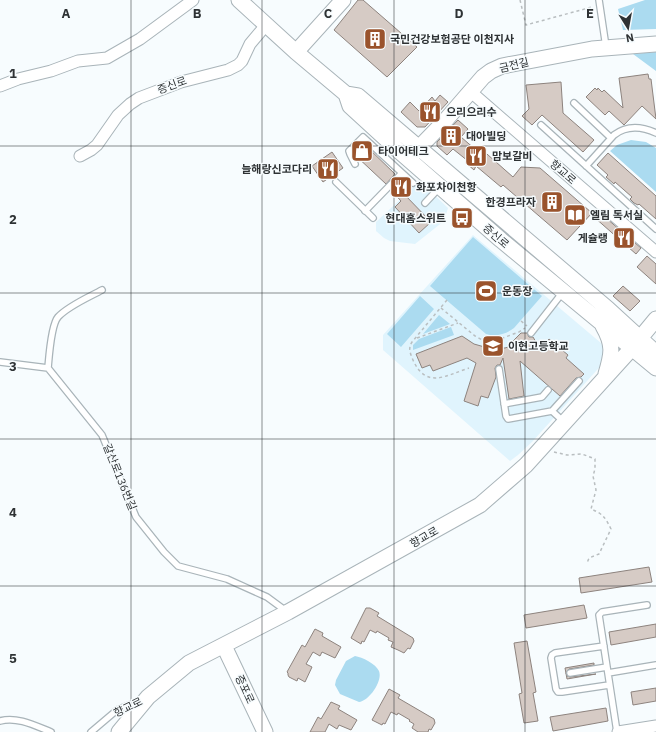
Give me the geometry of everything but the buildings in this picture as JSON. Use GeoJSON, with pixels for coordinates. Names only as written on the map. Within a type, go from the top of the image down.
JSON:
{"type":"FeatureCollection","features":[{"type":"Feature","properties":{"kind":"street"},"geometry":{"type":"LineString","coordinates":[[0,86],[18,79],[51,71],[78,61],[107,58],[140,40],[193,0]]}},
{"type":"Feature","properties":{"kind":"street","name":"증신로"},"geometry":{"type":"LineString","coordinates":[[239,0],[296,52],[346,94],[358,96],[403,155],[501,240],[602,323],[636,343],[656,352]]}},
{"type":"Feature","properties":{"kind":"street"},"geometry":{"type":"LineString","coordinates":[[296,52],[342,0]]}},
{"type":"Feature","properties":{"kind":"street","name":"증신로"},"geometry":{"type":"LineString","coordinates":[[80,156],[97,145],[118,114],[139,98],[187,80],[228,70],[238,65],[242,61],[250,44],[266,25]]}},
{"type":"Feature","properties":{"kind":"street","name":"금전길"},"geometry":{"type":"LineString","coordinates":[[403,155],[471,92],[487,74],[502,66],[606,47],[656,44]]}},
{"type":"Feature","properties":{"kind":"street","name":"향교로"},"geometry":{"type":"LineString","coordinates":[[471,92],[656,252]]}},
{"type":"Feature","properties":{"kind":"street","name":"증신로"},"geometry":{"type":"LineString","coordinates":[[346,94],[350,106],[368,133],[403,155],[608,309],[656,368]]}},
{"type":"Feature","properties":{"kind":"street"},"geometry":{"type":"LineString","coordinates":[[655,320],[656,344]]}},
{"type":"Feature","properties":{"kind":"street","name":"향교로"},"geometry":{"type":"LineString","coordinates":[[119,732],[148,697],[189,663],[288,612],[480,505],[526,465],[655,320]]}},
{"type":"Feature","properties":{"kind":"street"},"geometry":{"type":"LineString","coordinates":[[602,323],[608,335],[612,349],[606,376]]}},
{"type":"Feature","properties":{"kind":"street"},"geometry":{"type":"LineString","coordinates":[[606,376],[621,366],[632,362],[641,363],[656,368]]}},
{"type":"Feature","properties":{"kind":"street","name":"증포로"},"geometry":{"type":"LineString","coordinates":[[224,646],[265,732]]}},
{"type":"Feature","properties":{"kind":"street"},"geometry":{"type":"LineString","coordinates":[[618,732],[656,726]]}},
{"type":"Feature","properties":{"kind":"lane"},"geometry":{"type":"LineString","coordinates":[[599,0],[606,47]]}},
{"type":"Feature","properties":{"kind":"lane"},"geometry":{"type":"LineString","coordinates":[[574,104],[611,138]]}},
{"type":"Feature","properties":{"kind":"lane"},"geometry":{"type":"LineString","coordinates":[[541,125],[656,230]]}},
{"type":"Feature","properties":{"kind":"lane"},"geometry":{"type":"LineString","coordinates":[[586,166],[619,131],[632,127],[639,127],[656,133]]}},
{"type":"Feature","properties":{"kind":"lane"},"geometry":{"type":"LineString","coordinates":[[355,164],[350,151],[368,133]]}},
{"type":"Feature","properties":{"kind":"lane"},"geometry":{"type":"LineString","coordinates":[[366,211],[402,173],[403,155]]}},
{"type":"Feature","properties":{"kind":"lane"},"geometry":{"type":"LineString","coordinates":[[402,173],[413,183]]}},
{"type":"Feature","properties":{"kind":"lane"},"geometry":{"type":"LineString","coordinates":[[336,182],[374,218]]}},
{"type":"Feature","properties":{"kind":"lane"},"geometry":{"type":"LineString","coordinates":[[425,202],[440,186]]}},
{"type":"Feature","properties":{"kind":"lane"},"geometry":{"type":"LineString","coordinates":[[0,362],[48,368],[52,335],[57,318],[79,302],[102,290]]}},
{"type":"Feature","properties":{"kind":"lane"},"geometry":{"type":"LineString","coordinates":[[532,333],[563,292]]}},
{"type":"Feature","properties":{"kind":"lane","name":"갈산로136번길"},"geometry":{"type":"LineString","coordinates":[[48,368],[102,435],[136,517],[164,552],[178,566],[227,580],[268,597],[288,612]]}},
{"type":"Feature","properties":{"kind":"lane"},"geometry":{"type":"LineString","coordinates":[[499,369],[506,416],[508,419],[552,411],[579,381]]}},
{"type":"Feature","properties":{"kind":"lane"},"geometry":{"type":"LineString","coordinates":[[504,404],[542,397],[548,390]]}},
{"type":"Feature","properties":{"kind":"lane"},"geometry":{"type":"LineString","coordinates":[[552,411],[565,422]]}},
{"type":"Feature","properties":{"kind":"lane"},"geometry":{"type":"LineString","coordinates":[[618,732],[609,685],[599,617],[600,613],[647,605]]}},
{"type":"Feature","properties":{"kind":"lane"},"geometry":{"type":"LineString","coordinates":[[604,646],[555,653],[551,658],[556,689],[558,692],[609,685]]}},
{"type":"Feature","properties":{"kind":"lane"},"geometry":{"type":"LineString","coordinates":[[570,672],[656,666]]}},
{"type":"Feature","properties":{"kind":"lane","name":"향교로"},"geometry":{"type":"LineString","coordinates":[[91,732],[118,710],[148,697]]}},
{"type":"Feature","properties":{"kind":"lane"},"geometry":{"type":"LineString","coordinates":[[0,721],[7,719],[25,722],[51,732]]}},
{"type":"Feature","properties":{"kind":"path"},"geometry":{"type":"LineString","coordinates":[[520,0],[526,25],[592,7]]}},
{"type":"Feature","properties":{"kind":"path"},"geometry":{"type":"LineString","coordinates":[[448,300],[410,345],[410,353],[417,370],[423,375],[434,378],[443,377],[469,368]]}},
{"type":"Feature","properties":{"kind":"path"},"geometry":{"type":"LineString","coordinates":[[441,308],[475,336],[484,341],[500,339],[519,332],[527,325]]}},
{"type":"Feature","properties":{"kind":"path"},"geometry":{"type":"LineString","coordinates":[[415,339],[458,322]]}},
{"type":"Feature","properties":{"kind":"path"},"geometry":{"type":"LineString","coordinates":[[554,452],[567,455],[582,454],[595,459],[593,476],[596,490],[591,509],[602,513],[611,529],[599,554],[589,558],[588,563]]}},
{"type":"Feature","properties":{"kind":"shaded area"},"geometry":{"type":"Polygon","coordinates":[[[645,0],[656,0],[656,29],[623,30],[618,9],[645,0]]]}},
{"type":"Feature","properties":{"kind":"shaded area"},"geometry":{"type":"Polygon","coordinates":[[[656,52],[656,71],[633,54],[656,52]]]}},
{"type":"Feature","properties":{"kind":"shaded area"},"geometry":{"type":"Polygon","coordinates":[[[631,140],[646,142],[656,148],[656,192],[610,151],[617,145],[631,140]]]}},
{"type":"Feature","properties":{"kind":"shaded area"},"geometry":{"type":"Polygon","coordinates":[[[420,181],[448,208],[444,221],[415,244],[390,241],[384,238],[376,231],[376,222],[420,181]]]}},
{"type":"Feature","properties":{"kind":"shaded area","name":"이현고등학교"},"geometry":{"type":"Polygon","coordinates":[[[473,235],[601,343],[605,352],[606,360],[532,442],[510,461],[383,350],[383,335],[473,235]]]}},
{"type":"Feature","properties":{"kind":"shaded area","name":"운동장"},"geometry":{"type":"Polygon","coordinates":[[[473,237],[542,296],[514,328],[508,332],[497,335],[486,334],[430,286],[473,237]]]}},
{"type":"Feature","properties":{"kind":"shaded area"},"geometry":{"type":"Polygon","coordinates":[[[420,296],[434,309],[401,347],[387,334],[420,296]]]}},
{"type":"Feature","properties":{"kind":"shaded area"},"geometry":{"type":"Polygon","coordinates":[[[439,315],[450,324],[423,334],[439,315]]]}},
{"type":"Feature","properties":{"kind":"shaded area"},"geometry":{"type":"Polygon","coordinates":[[[451,327],[454,335],[413,350],[413,345],[419,339],[451,327]]]}},
{"type":"Feature","properties":{"kind":"shaded area"},"geometry":{"type":"Polygon","coordinates":[[[355,656],[372,663],[379,671],[380,675],[377,685],[371,694],[363,701],[359,702],[340,694],[335,685],[346,661],[355,656]]]}},
{"type":"Feature","properties":{"kind":"place","name":"국민건강보험공단 이천지사"},"geometry":{"type":"Point","coordinates":[375,39]}},
{"type":"Feature","properties":{"kind":"place","name":"으리으리수"},"geometry":{"type":"Point","coordinates":[430,112]}},
{"type":"Feature","properties":{"kind":"place","name":"대아빌딩"},"geometry":{"type":"Point","coordinates":[451,136]}},
{"type":"Feature","properties":{"kind":"place","name":"타이어테크"},"geometry":{"type":"Point","coordinates":[362,151]}},
{"type":"Feature","properties":{"kind":"place","name":"맘보갈비"},"geometry":{"type":"Point","coordinates":[476,156]}},
{"type":"Feature","properties":{"kind":"place","name":"늘해랑신코다리"},"geometry":{"type":"Point","coordinates":[328,169]}},
{"type":"Feature","properties":{"kind":"place","name":"화포차이천항"},"geometry":{"type":"Point","coordinates":[401,187]}},
{"type":"Feature","properties":{"kind":"place","name":"한경프라자"},"geometry":{"type":"Point","coordinates":[552,202]}},
{"type":"Feature","properties":{"kind":"place","name":"엘림 독서실"},"geometry":{"type":"Point","coordinates":[575,215]}},
{"type":"Feature","properties":{"kind":"place","name":"현대홈스위트"},"geometry":{"type":"Point","coordinates":[462,218]}},
{"type":"Feature","properties":{"kind":"place","name":"게슐랭"},"geometry":{"type":"Point","coordinates":[624,238]}},
{"type":"Feature","properties":{"kind":"place","name":"운동장"},"geometry":{"type":"Point","coordinates":[486,291]}},
{"type":"Feature","properties":{"kind":"place","name":"이현고등학교"},"geometry":{"type":"Point","coordinates":[493,346]}}]}
